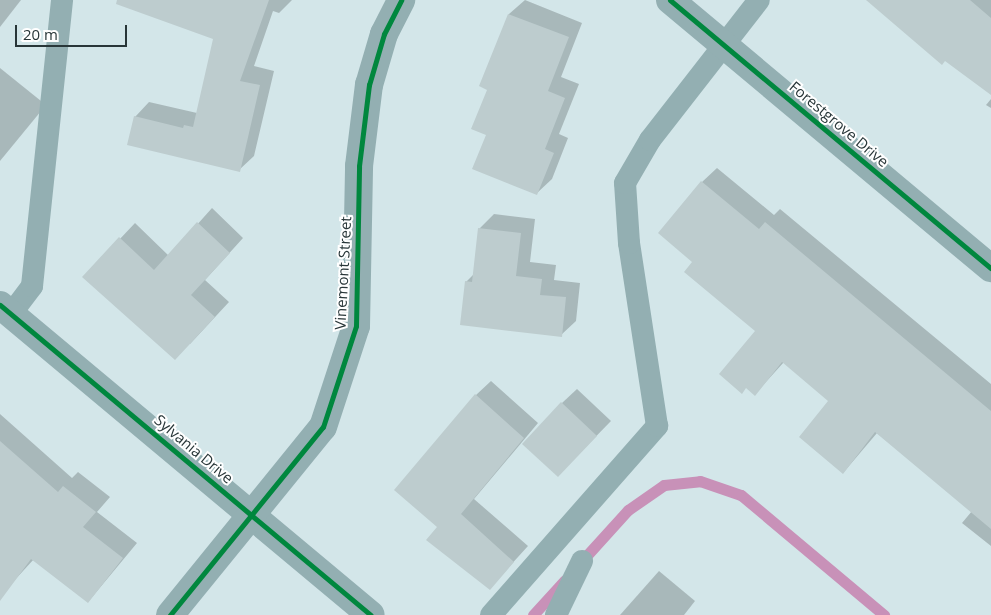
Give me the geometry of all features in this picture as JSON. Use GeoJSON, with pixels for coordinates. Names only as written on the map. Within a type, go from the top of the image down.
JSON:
{"type":"FeatureCollection","features":[{"type":"Feature","properties":{"kind":"street","name":"Vinemont Street"},"geometry":{"type":"LineString","coordinates":[[170,615],[323,427],[356,326],[359,166],[369,84],[384,34],[401,0]]}},
{"type":"Feature","properties":{"kind":"street","name":"Forestgrove Drive"},"geometry":{"type":"LineString","coordinates":[[670,0],[991,268]]}},
{"type":"Feature","properties":{"kind":"street","name":"Sylvania Drive"},"geometry":{"type":"LineString","coordinates":[[5,309],[253,514],[371,615]]}},
{"type":"Feature","properties":{"kind":"lane"},"geometry":{"type":"LineString","coordinates":[[5,309],[32,286],[62,0]]}},
{"type":"Feature","properties":{"kind":"lane"},"geometry":{"type":"LineString","coordinates":[[491,615],[657,426],[629,243],[625,183],[650,140],[759,0]]}},
{"type":"Feature","properties":{"kind":"lane"},"geometry":{"type":"LineString","coordinates":[[556,615],[582,561]]}},
{"type":"Feature","properties":{"kind":"building"},"geometry":{"type":"Polygon","coordinates":[[[117,0],[269,0],[240,81],[260,85],[240,172],[127,145],[134,116],[183,128],[184,125],[193,127],[213,39],[116,4],[117,0]]]}},
{"type":"Feature","properties":{"kind":"building"},"geometry":{"type":"Polygon","coordinates":[[[866,0],[970,0],[991,18],[991,95],[945,61],[942,65],[866,0]]]}},
{"type":"Feature","properties":{"kind":"building"},"geometry":{"type":"Polygon","coordinates":[[[508,14],[569,37],[548,91],[565,98],[545,149],[554,153],[537,195],[472,169],[486,135],[471,129],[487,90],[479,86],[508,14]]]}},
{"type":"Feature","properties":{"kind":"building"},"geometry":{"type":"Polygon","coordinates":[[[701,181],[759,229],[765,222],[991,411],[991,529],[875,432],[843,474],[799,437],[828,401],[782,362],[755,396],[746,388],[742,394],[719,374],[755,331],[684,272],[692,262],[658,233],[701,181]]]}},
{"type":"Feature","properties":{"kind":"building"},"geometry":{"type":"Polygon","coordinates":[[[197,222],[230,253],[191,295],[215,317],[175,360],[82,277],[119,237],[154,270],[197,222]]]}},
{"type":"Feature","properties":{"kind":"building"},"geometry":{"type":"Polygon","coordinates":[[[478,228],[521,233],[516,276],[542,279],[540,295],[566,297],[562,337],[460,325],[465,281],[472,282],[478,228]]]}},
{"type":"Feature","properties":{"kind":"building"},"geometry":{"type":"Polygon","coordinates":[[[475,394],[524,438],[461,514],[514,562],[490,590],[426,540],[437,527],[394,490],[475,394]]]}},
{"type":"Feature","properties":{"kind":"building"},"geometry":{"type":"Polygon","coordinates":[[[561,402],[597,436],[558,477],[522,444],[561,402]]]}},
{"type":"Feature","properties":{"kind":"building"},"geometry":{"type":"Polygon","coordinates":[[[0,441],[58,492],[63,486],[96,512],[83,527],[123,558],[88,603],[31,559],[0,601],[0,441]]]}},
{"type":"Feature","properties":{"kind":"waterway"},"geometry":{"type":"LineString","coordinates":[[579,564],[628,510],[664,485],[700,481],[741,495],[884,615]]}},
{"type":"Feature","properties":{"kind":"waterway"},"geometry":{"type":"LineString","coordinates":[[533,615],[565,580]]}},
{"type":"Feature","properties":{"kind":"cycle path"},"geometry":{"type":"LineString","coordinates":[[170,615],[323,427],[356,326],[359,166],[369,85],[384,34],[401,0]]}},
{"type":"Feature","properties":{"kind":"cycle path"},"geometry":{"type":"LineString","coordinates":[[670,0],[991,268]]}},
{"type":"Feature","properties":{"kind":"cycle path"},"geometry":{"type":"LineString","coordinates":[[0,305],[371,615]]}}]}
